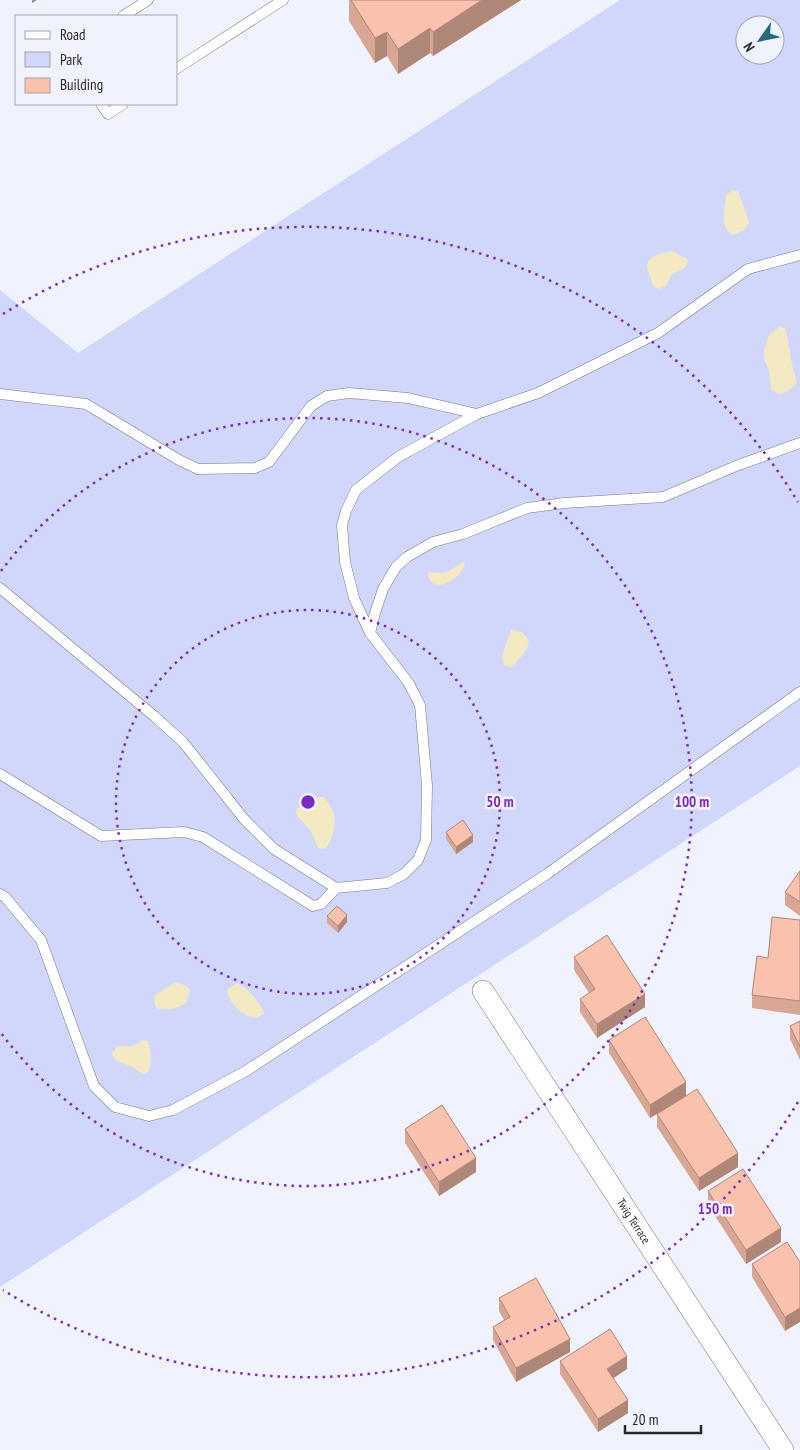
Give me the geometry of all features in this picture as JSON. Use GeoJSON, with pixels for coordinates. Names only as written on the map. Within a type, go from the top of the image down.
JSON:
{"type":"FeatureCollection","features":[{"type":"Feature","properties":{"kind":"street","name":"Twig Terrace"},"geometry":{"type":"LineString","coordinates":[[483,991],[784,1450]]}},
{"type":"Feature","properties":{"kind":"lane"},"geometry":{"type":"LineString","coordinates":[[125,15],[148,0]]}},
{"type":"Feature","properties":{"kind":"lane"},"geometry":{"type":"LineString","coordinates":[[178,68],[283,0]]}},
{"type":"Feature","properties":{"kind":"lane"},"geometry":{"type":"LineString","coordinates":[[102,105],[108,114],[122,105]]}},
{"type":"Feature","properties":{"kind":"lane"},"geometry":{"type":"LineString","coordinates":[[0,588],[183,742],[244,819],[274,850],[336,888],[387,883],[404,874],[418,860],[426,840],[427,785],[420,705],[408,682],[370,633],[354,598],[345,562],[342,525],[351,498],[356,490],[398,458],[477,414],[538,393],[658,333],[748,269],[800,256]]}},
{"type":"Feature","properties":{"kind":"lane"},"geometry":{"type":"LineString","coordinates":[[0,394],[86,404],[179,460],[198,469],[255,468],[269,462],[311,406],[327,396],[349,394],[408,398],[477,414]]}},
{"type":"Feature","properties":{"kind":"lane"},"geometry":{"type":"LineString","coordinates":[[370,633],[374,613],[383,589],[396,567],[407,557],[433,542],[463,534],[527,508],[564,503],[664,497],[736,466],[800,443]]}},
{"type":"Feature","properties":{"kind":"lane"},"geometry":{"type":"LineString","coordinates":[[0,894],[5,897],[41,940],[94,1086],[115,1107],[149,1116],[173,1110],[246,1072],[547,874],[800,692]]}},
{"type":"Feature","properties":{"kind":"lane"},"geometry":{"type":"LineString","coordinates":[[0,774],[101,836],[184,832],[203,837],[313,906],[321,904],[336,888]]}},
{"type":"Feature","properties":{"kind":"green space"},"geometry":{"type":"Polygon","coordinates":[[[620,0],[800,0],[800,766],[0,1287],[0,290],[78,353],[620,0]]]}},
{"type":"Feature","properties":{"kind":"sand"},"geometry":{"type":"Polygon","coordinates":[[[733,190],[738,191],[749,222],[744,230],[732,235],[725,227],[724,217],[726,195],[733,190]]]}},
{"type":"Feature","properties":{"kind":"sand"},"geometry":{"type":"Polygon","coordinates":[[[671,251],[687,259],[688,262],[683,269],[671,275],[666,286],[659,289],[654,287],[648,272],[648,262],[655,256],[671,251]]]}},
{"type":"Feature","properties":{"kind":"sand"},"geometry":{"type":"Polygon","coordinates":[[[779,327],[785,328],[797,381],[791,389],[781,394],[771,389],[769,370],[764,359],[764,351],[769,335],[779,327]]]}},
{"type":"Feature","properties":{"kind":"sand"},"geometry":{"type":"Polygon","coordinates":[[[463,562],[465,565],[462,570],[453,580],[447,583],[436,585],[428,575],[429,572],[442,573],[449,571],[463,562]]]}},
{"type":"Feature","properties":{"kind":"sand"},"geometry":{"type":"Polygon","coordinates":[[[511,630],[522,632],[529,640],[526,651],[512,667],[504,665],[502,656],[511,630]]]}},
{"type":"Feature","properties":{"kind":"sand"},"geometry":{"type":"Polygon","coordinates":[[[320,797],[325,797],[332,809],[335,821],[334,831],[325,849],[318,848],[311,831],[296,813],[297,808],[320,797]]]}},
{"type":"Feature","properties":{"kind":"sand"},"geometry":{"type":"Polygon","coordinates":[[[174,983],[186,986],[189,989],[187,1001],[181,1006],[174,1008],[158,1009],[155,1005],[154,996],[174,983]]]}},
{"type":"Feature","properties":{"kind":"sand"},"geometry":{"type":"Polygon","coordinates":[[[237,983],[253,996],[264,1014],[255,1017],[248,1016],[236,1007],[227,990],[237,983]]]}},
{"type":"Feature","properties":{"kind":"sand"},"geometry":{"type":"Polygon","coordinates":[[[143,1040],[148,1041],[151,1053],[151,1062],[147,1073],[143,1074],[129,1065],[118,1061],[112,1054],[117,1046],[133,1046],[143,1040]]]}},
{"type":"Feature","properties":{"kind":"building"},"geometry":{"type":"Polygon","coordinates":[[[351,0],[482,0],[433,32],[430,28],[398,49],[387,32],[375,38],[351,0]]]}},
{"type":"Feature","properties":{"kind":"building"},"geometry":{"type":"Polygon","coordinates":[[[463,820],[473,835],[456,847],[446,832],[463,820]]]}},
{"type":"Feature","properties":{"kind":"building"},"geometry":{"type":"Polygon","coordinates":[[[800,871],[800,902],[785,892],[800,871]]]}},
{"type":"Feature","properties":{"kind":"building"},"geometry":{"type":"Polygon","coordinates":[[[337,906],[347,915],[338,926],[327,916],[337,906]]]}},
{"type":"Feature","properties":{"kind":"building"},"geometry":{"type":"Polygon","coordinates":[[[772,917],[800,920],[800,1001],[752,995],[757,956],[768,958],[772,917]]]}},
{"type":"Feature","properties":{"kind":"building"},"geometry":{"type":"Polygon","coordinates":[[[607,935],[645,994],[597,1024],[580,999],[595,989],[574,957],[607,935]]]}},
{"type":"Feature","properties":{"kind":"building"},"geometry":{"type":"Polygon","coordinates":[[[645,1017],[686,1082],[650,1105],[609,1040],[645,1017]]]}},
{"type":"Feature","properties":{"kind":"building"},"geometry":{"type":"Polygon","coordinates":[[[800,1021],[800,1047],[790,1026],[800,1021]]]}},
{"type":"Feature","properties":{"kind":"building"},"geometry":{"type":"Polygon","coordinates":[[[697,1089],[738,1153],[699,1178],[657,1114],[697,1089]]]}},
{"type":"Feature","properties":{"kind":"building"},"geometry":{"type":"Polygon","coordinates":[[[442,1105],[476,1158],[439,1182],[405,1129],[442,1105]]]}},
{"type":"Feature","properties":{"kind":"building"},"geometry":{"type":"Polygon","coordinates":[[[743,1169],[781,1228],[746,1250],[708,1191],[743,1169]]]}},
{"type":"Feature","properties":{"kind":"building"},"geometry":{"type":"Polygon","coordinates":[[[787,1242],[800,1262],[800,1308],[785,1317],[752,1264],[787,1242]]]}},
{"type":"Feature","properties":{"kind":"building"},"geometry":{"type":"Polygon","coordinates":[[[536,1278],[570,1339],[516,1368],[493,1327],[510,1317],[499,1298],[536,1278]]]}},
{"type":"Feature","properties":{"kind":"building"},"geometry":{"type":"Polygon","coordinates":[[[610,1329],[627,1356],[607,1369],[628,1400],[598,1419],[560,1361],[610,1329]]]}}]}
